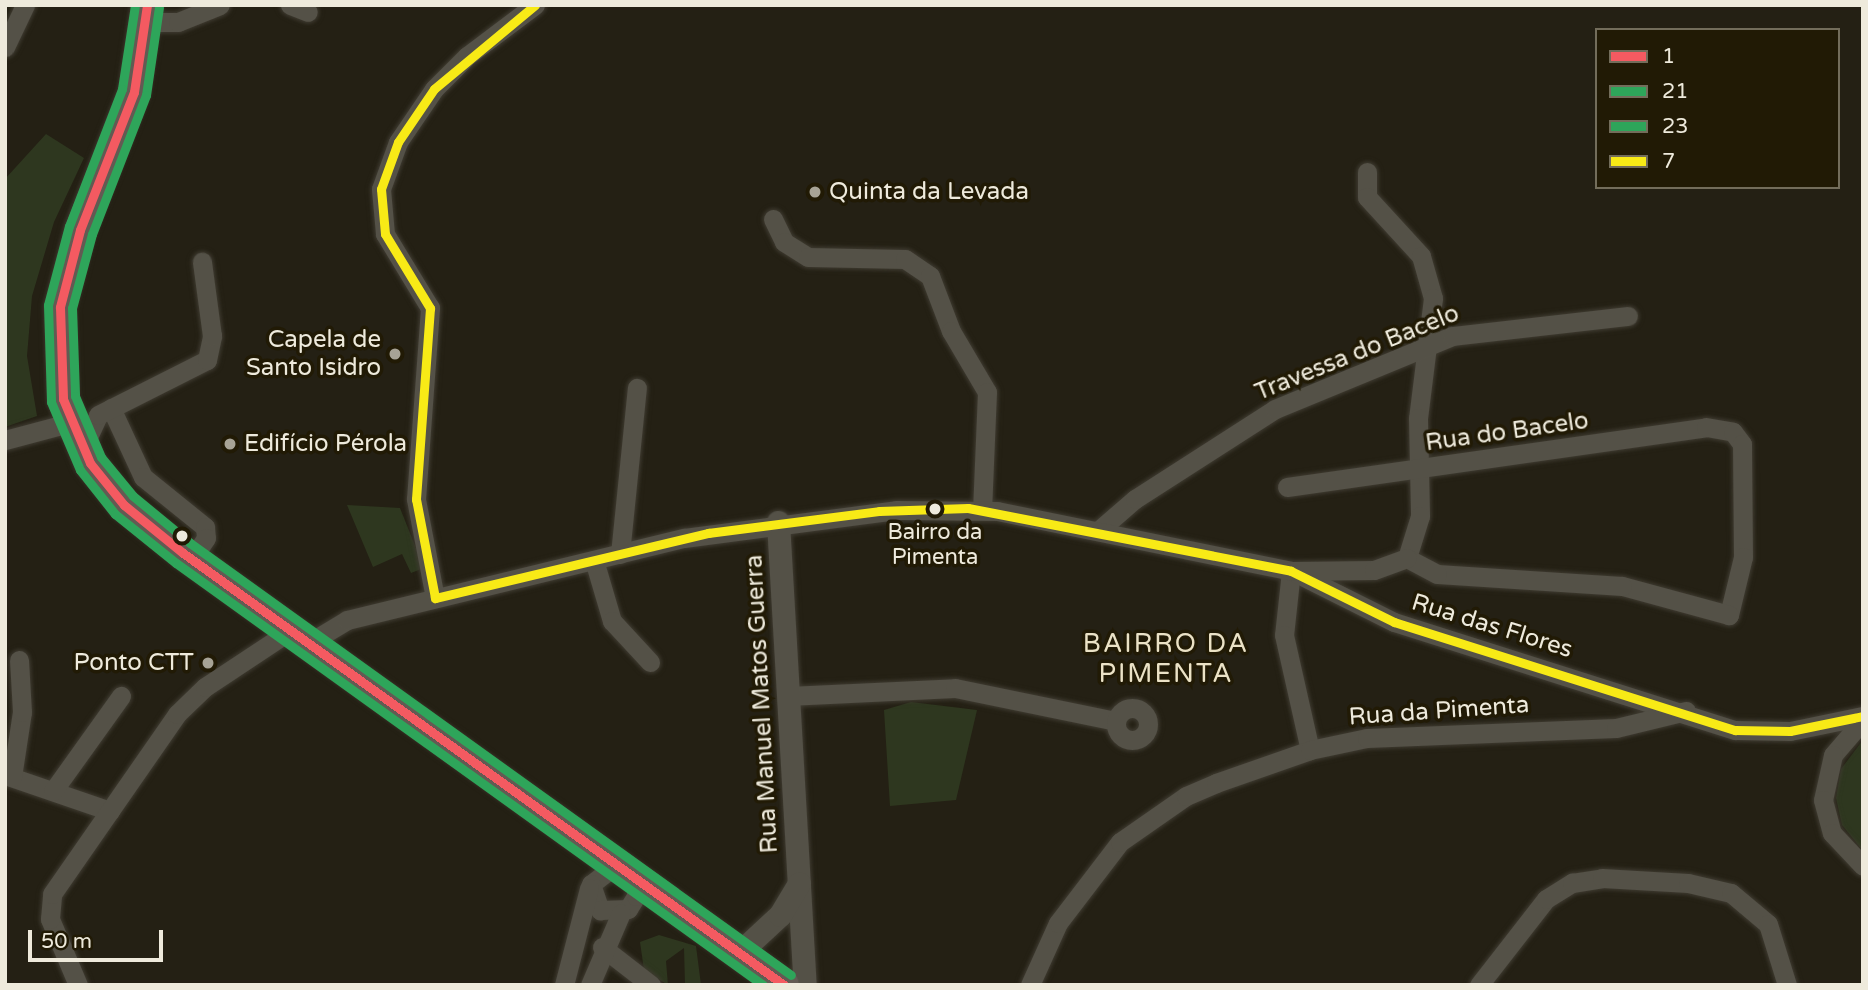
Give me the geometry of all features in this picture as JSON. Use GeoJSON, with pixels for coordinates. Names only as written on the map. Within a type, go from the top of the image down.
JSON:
{"type":"FeatureCollection","features":[{"type":"Feature","properties":{"kind":"main road"},"geometry":{"type":"LineString","coordinates":[[147,14],[134,92],[61,295],[72,424],[124,505],[192,559],[300,636],[619,883],[740,952],[784,985]]}},
{"type":"Feature","properties":{"kind":"street"},"geometry":{"type":"LineString","coordinates":[[5,47],[25,5]]}},
{"type":"Feature","properties":{"kind":"street"},"geometry":{"type":"LineString","coordinates":[[147,14],[178,22],[220,5]]}},
{"type":"Feature","properties":{"kind":"street"},"geometry":{"type":"LineString","coordinates":[[435,598],[416,499],[430,309],[385,234],[380,189],[398,142],[434,89],[467,56],[535,5]]}},
{"type":"Feature","properties":{"kind":"street"},"geometry":{"type":"LineString","coordinates":[[78,985],[49,901],[187,704],[300,636],[341,622],[620,554],[778,523],[896,510],[982,510],[1291,571],[1374,570],[1407,558],[1419,522],[1419,399],[1430,346],[1433,298],[1427,268],[1412,243],[1367,197],[1367,172]]}},
{"type":"Feature","properties":{"kind":"street"},"geometry":{"type":"LineString","coordinates":[[773,219],[784,242],[808,257],[905,259],[930,276],[951,331],[987,392],[982,510]]}},
{"type":"Feature","properties":{"kind":"street"},"geometry":{"type":"LineString","coordinates":[[5,440],[72,424],[206,360],[212,336],[202,262]]}},
{"type":"Feature","properties":{"kind":"street","name":"Travessa do Bacelo"},"geometry":{"type":"LineString","coordinates":[[1098,531],[1135,499],[1275,410],[1430,346],[1474,330],[1628,316]]}},
{"type":"Feature","properties":{"kind":"street"},"geometry":{"type":"LineString","coordinates":[[620,554],[637,388]]}},
{"type":"Feature","properties":{"kind":"street"},"geometry":{"type":"LineString","coordinates":[[72,424],[106,410]]}},
{"type":"Feature","properties":{"kind":"street"},"geometry":{"type":"LineString","coordinates":[[106,410],[143,477],[205,527],[206,538],[192,559]]}},
{"type":"Feature","properties":{"kind":"street","name":"Rua do Bacelo"},"geometry":{"type":"LineString","coordinates":[[1287,487],[1706,427],[1733,432],[1744,453],[1743,557],[1734,609],[1725,616],[1622,586],[1448,575],[1407,558]]}},
{"type":"Feature","properties":{"kind":"street","name":"Rua Manuel Matos Guerra"},"geometry":{"type":"LineString","coordinates":[[778,523],[805,985]]}},
{"type":"Feature","properties":{"kind":"street"},"geometry":{"type":"LineString","coordinates":[[594,560],[612,621],[650,662]]}},
{"type":"Feature","properties":{"kind":"street"},"geometry":{"type":"LineString","coordinates":[[1291,571],[1285,639],[1310,750]]}},
{"type":"Feature","properties":{"kind":"street","name":"Rua das Flores"},"geometry":{"type":"LineString","coordinates":[[1291,571],[1394,622],[1686,711]]}},
{"type":"Feature","properties":{"kind":"street"},"geometry":{"type":"LineString","coordinates":[[19,660],[22,712],[9,776],[110,811]]}},
{"type":"Feature","properties":{"kind":"street"},"geometry":{"type":"LineString","coordinates":[[788,696],[946,687],[1116,721]]}},
{"type":"Feature","properties":{"kind":"street"},"geometry":{"type":"LineString","coordinates":[[53,792],[121,696]]}},
{"type":"Feature","properties":{"kind":"street"},"geometry":{"type":"LineString","coordinates":[[1686,711],[1753,733],[1863,718]]}},
{"type":"Feature","properties":{"kind":"street","name":"Rua da Pimenta"},"geometry":{"type":"LineString","coordinates":[[1030,985],[1058,923],[1120,842],[1186,796],[1310,750],[1413,733],[1629,727],[1686,711]]}},
{"type":"Feature","properties":{"kind":"street"},"geometry":{"type":"LineString","coordinates":[[1863,718],[1833,755],[1823,800],[1832,833],[1863,866]]}},
{"type":"Feature","properties":{"kind":"street"},"geometry":{"type":"LineString","coordinates":[[1479,985],[1546,899],[1572,883],[1602,878],[1688,883],[1731,893],[1768,924],[1787,985]]}},
{"type":"Feature","properties":{"kind":"street"},"geometry":{"type":"LineString","coordinates":[[590,985],[619,883]]}},
{"type":"Feature","properties":{"kind":"street"},"geometry":{"type":"LineString","coordinates":[[564,985],[619,883]]}},
{"type":"Feature","properties":{"kind":"street","name":"Rua Manuel Matos Guerra"},"geometry":{"type":"LineString","coordinates":[[740,952],[780,915],[799,883]]}},
{"type":"Feature","properties":{"kind":"street"},"geometry":{"type":"LineString","coordinates":[[602,947],[651,985]]}},
{"type":"Feature","properties":{"kind":"green space"},"geometry":{"type":"Polygon","coordinates":[[[46,134],[84,158],[54,222],[32,296],[27,356],[37,416],[5,427],[5,179],[46,134]]]}},
{"type":"Feature","properties":{"kind":"green space"},"geometry":{"type":"Polygon","coordinates":[[[347,505],[400,508],[424,568],[411,573],[402,554],[373,567],[347,505]]]}},
{"type":"Feature","properties":{"kind":"green space"},"geometry":{"type":"Polygon","coordinates":[[[911,702],[977,710],[956,800],[890,806],[884,710],[911,702]]]}},
{"type":"Feature","properties":{"kind":"green space"},"geometry":{"type":"Polygon","coordinates":[[[1863,740],[1863,851],[1842,825],[1836,798],[1841,769],[1863,740]]]}},
{"type":"Feature","properties":{"kind":"green space"},"geometry":{"type":"Polygon","coordinates":[[[659,935],[696,946],[701,985],[685,985],[684,948],[666,961],[668,985],[644,970],[640,942],[659,935]]]}},
{"type":"Feature","properties":{"kind":"transit line","name":"21"},"geometry":{"type":"LineString","coordinates":[[135,5],[122,89],[69,226],[48,305],[51,402],[80,470],[115,514],[176,563],[763,985]]}},
{"type":"Feature","properties":{"kind":"transit line","name":"1"},"geometry":{"type":"LineString","coordinates":[[147,5],[134,92],[80,230],[60,307],[63,399],[90,463],[124,505],[183,553],[784,985]]}},
{"type":"Feature","properties":{"kind":"transit line","name":"7"},"geometry":{"type":"LineString","coordinates":[[535,5],[434,89],[398,142],[381,189],[385,234],[430,308],[416,499],[435,598],[708,533],[879,511],[968,508],[1291,571],[1394,622],[1735,730],[1790,731],[1863,716]]}},
{"type":"Feature","properties":{"kind":"transit line","name":"23"},"geometry":{"type":"LineString","coordinates":[[159,7],[146,95],[92,234],[72,308],[75,396],[101,457],[133,496],[190,543],[791,975]]}},
{"type":"Feature","properties":{"kind":"place","name":"Quinta da Levada"},"geometry":{"type":"Point","coordinates":[815,192]}},
{"type":"Feature","properties":{"kind":"place","name":"Capela de Santo Isidro"},"geometry":{"type":"Point","coordinates":[395,354]}},
{"type":"Feature","properties":{"kind":"place","name":"Edifício Pérola"},"geometry":{"type":"Point","coordinates":[230,444]}},
{"type":"Feature","properties":{"kind":"place","name":"Bairro da Pimenta"},"geometry":{"type":"Point","coordinates":[935,509]}},
{"type":"Feature","properties":{"kind":"place","name":"Ponto CTT"},"geometry":{"type":"Point","coordinates":[208,663]}},
{"type":"Feature","properties":{"kind":"district","name":"BAIRRO DA PIMENTA"},"geometry":{"type":"Point","coordinates":[1166,659]}}]}
